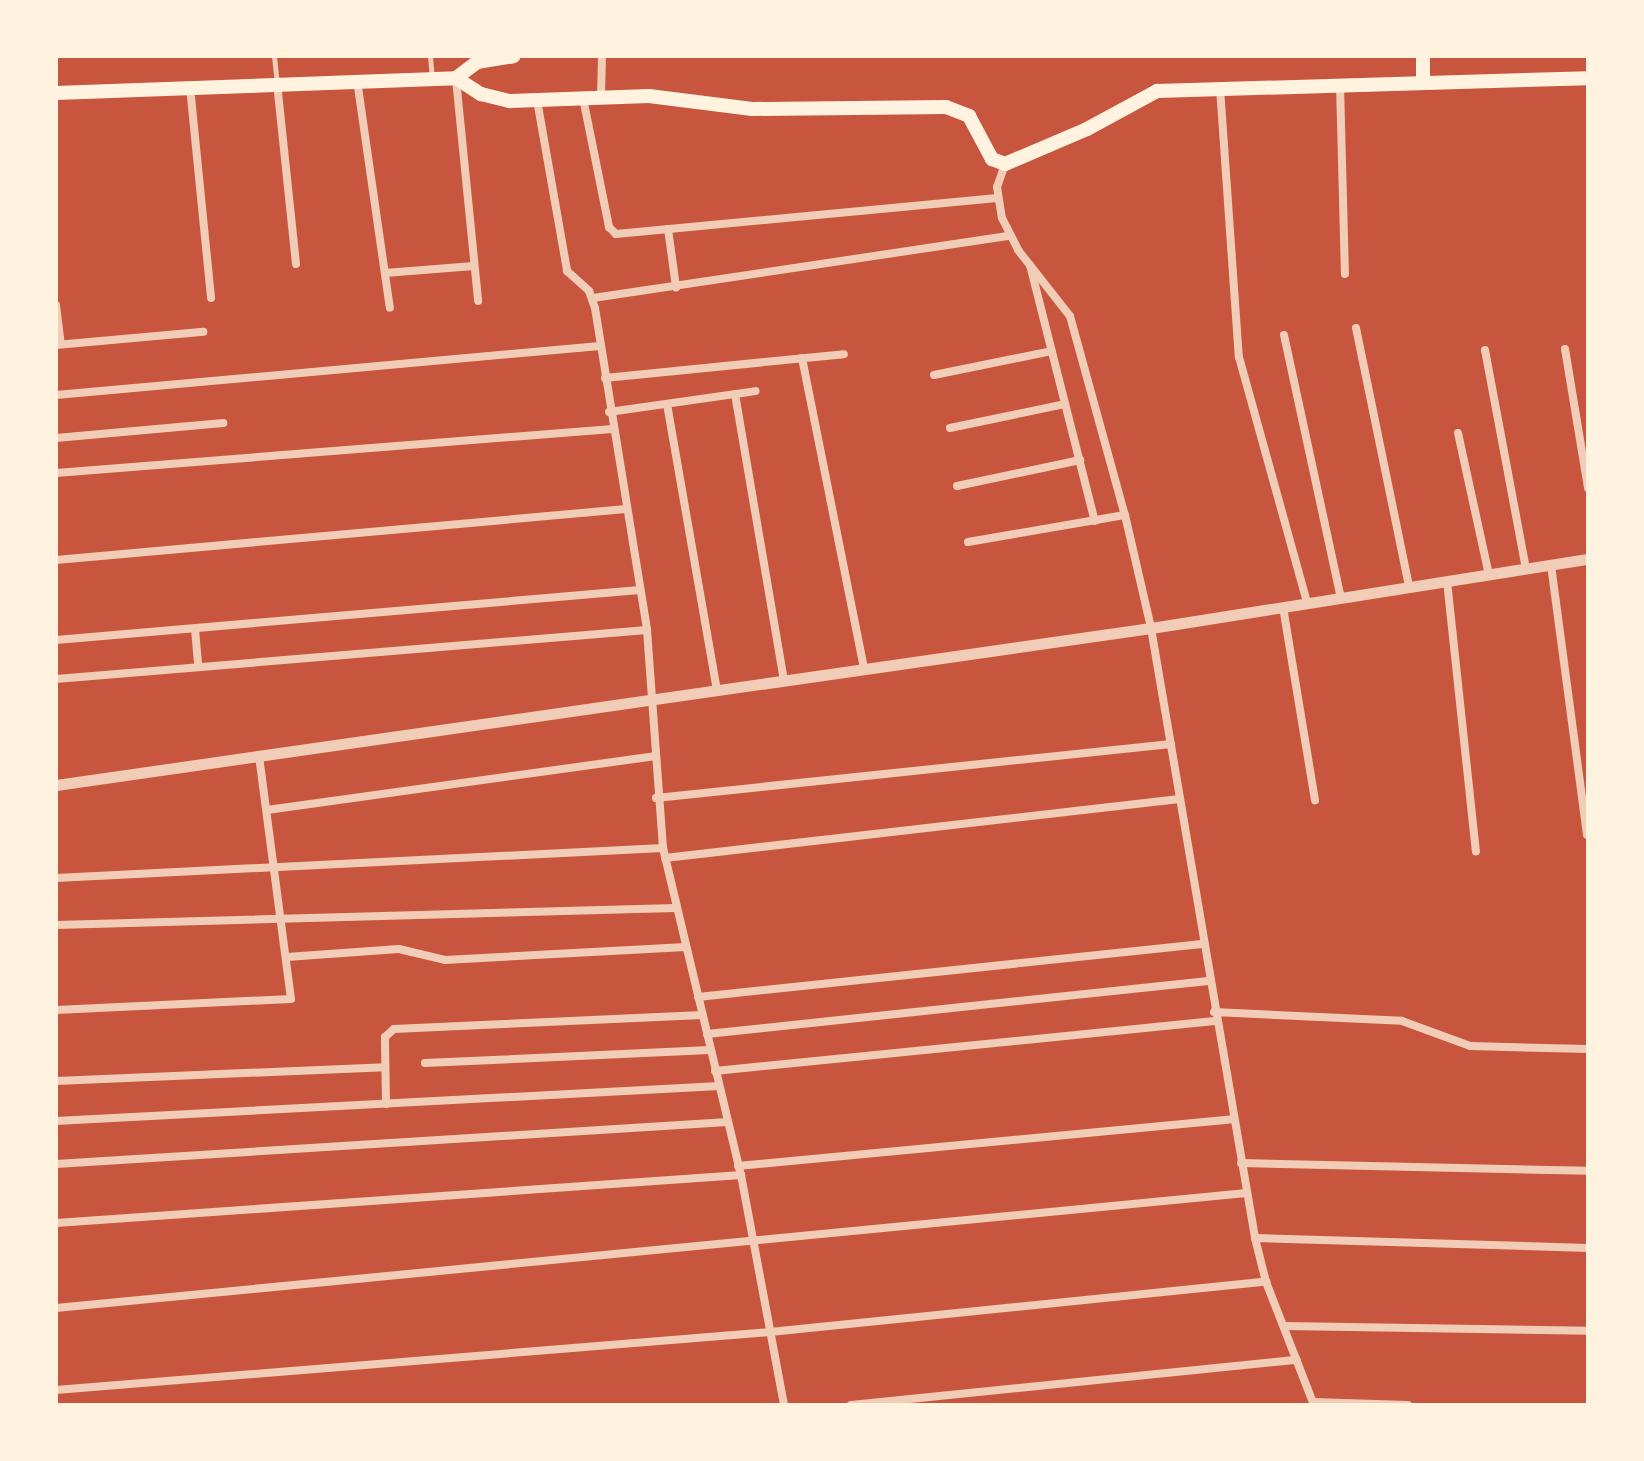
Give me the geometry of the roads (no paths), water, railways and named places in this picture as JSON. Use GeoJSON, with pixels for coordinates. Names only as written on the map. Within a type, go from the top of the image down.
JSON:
{"type":"FeatureCollection","features":[{"type":"Feature","properties":{"kind":"main road"},"geometry":{"type":"LineString","coordinates":[[456,78],[477,62],[514,56]]}},
{"type":"Feature","properties":{"kind":"main road"},"geometry":{"type":"LineString","coordinates":[[1423,56],[1423,83]]}},
{"type":"Feature","properties":{"kind":"main road"},"geometry":{"type":"LineString","coordinates":[[56,93],[357,79],[456,78],[495,99],[666,96],[752,109],[946,107],[969,116],[992,159],[1005,164],[1087,129],[1157,91],[1588,78]]}},
{"type":"Feature","properties":{"kind":"street"},"geometry":{"type":"LineString","coordinates":[[601,97],[602,56]]}},
{"type":"Feature","properties":{"kind":"street"},"geometry":{"type":"LineString","coordinates":[[456,78],[478,301]]}},
{"type":"Feature","properties":{"kind":"street"},"geometry":{"type":"LineString","coordinates":[[357,79],[390,308]]}},
{"type":"Feature","properties":{"kind":"street"},"geometry":{"type":"LineString","coordinates":[[277,83],[296,264]]}},
{"type":"Feature","properties":{"kind":"street"},"geometry":{"type":"LineString","coordinates":[[1340,85],[1345,274]]}},
{"type":"Feature","properties":{"kind":"street"},"geometry":{"type":"LineString","coordinates":[[190,86],[211,298]]}},
{"type":"Feature","properties":{"kind":"street"},"geometry":{"type":"LineString","coordinates":[[1220,88],[1239,357],[1307,603]]}},
{"type":"Feature","properties":{"kind":"street"},"geometry":{"type":"LineString","coordinates":[[583,98],[611,232],[997,198]]}},
{"type":"Feature","properties":{"kind":"street"},"geometry":{"type":"LineString","coordinates":[[537,100],[567,271],[593,298],[609,412],[647,630],[656,798],[664,853],[740,1171],[784,1405]]}},
{"type":"Feature","properties":{"kind":"street"},"geometry":{"type":"LineString","coordinates":[[1005,164],[997,198],[1009,236],[1070,316],[1125,515],[1151,628],[1208,981],[1246,1193],[1266,1282],[1313,1404],[1408,1405]]}},
{"type":"Feature","properties":{"kind":"street"},"geometry":{"type":"LineString","coordinates":[[668,229],[676,287]]}},
{"type":"Feature","properties":{"kind":"street"},"geometry":{"type":"LineString","coordinates":[[593,298],[1009,236]]}},
{"type":"Feature","properties":{"kind":"street"},"geometry":{"type":"LineString","coordinates":[[1029,261],[1095,521]]}},
{"type":"Feature","properties":{"kind":"street"},"geometry":{"type":"LineString","coordinates":[[385,273],[474,266]]}},
{"type":"Feature","properties":{"kind":"street"},"geometry":{"type":"LineString","coordinates":[[56,305],[58,344],[203,332]]}},
{"type":"Feature","properties":{"kind":"street"},"geometry":{"type":"LineString","coordinates":[[1356,328],[1409,587]]}},
{"type":"Feature","properties":{"kind":"street"},"geometry":{"type":"LineString","coordinates":[[1284,335],[1341,598]]}},
{"type":"Feature","properties":{"kind":"street"},"geometry":{"type":"LineString","coordinates":[[56,395],[600,346]]}},
{"type":"Feature","properties":{"kind":"street"},"geometry":{"type":"LineString","coordinates":[[1565,349],[1588,488]]}},
{"type":"Feature","properties":{"kind":"street"},"geometry":{"type":"LineString","coordinates":[[1485,350],[1526,569]]}},
{"type":"Feature","properties":{"kind":"street"},"geometry":{"type":"LineString","coordinates":[[934,375],[1052,351]]}},
{"type":"Feature","properties":{"kind":"street"},"geometry":{"type":"LineString","coordinates":[[605,378],[844,354]]}},
{"type":"Feature","properties":{"kind":"street"},"geometry":{"type":"LineString","coordinates":[[802,358],[864,669]]}},
{"type":"Feature","properties":{"kind":"street"},"geometry":{"type":"LineString","coordinates":[[609,412],[756,391]]}},
{"type":"Feature","properties":{"kind":"street"},"geometry":{"type":"LineString","coordinates":[[735,394],[784,681]]}},
{"type":"Feature","properties":{"kind":"street"},"geometry":{"type":"LineString","coordinates":[[667,404],[717,690]]}},
{"type":"Feature","properties":{"kind":"street"},"geometry":{"type":"LineString","coordinates":[[950,428],[1065,404]]}},
{"type":"Feature","properties":{"kind":"street"},"geometry":{"type":"LineString","coordinates":[[56,438],[223,423]]}},
{"type":"Feature","properties":{"kind":"street"},"geometry":{"type":"LineString","coordinates":[[56,473],[612,429]]}},
{"type":"Feature","properties":{"kind":"street"},"geometry":{"type":"LineString","coordinates":[[1458,433],[1489,575]]}},
{"type":"Feature","properties":{"kind":"street"},"geometry":{"type":"LineString","coordinates":[[957,486],[1080,460]]}},
{"type":"Feature","properties":{"kind":"street"},"geometry":{"type":"LineString","coordinates":[[56,560],[626,509]]}},
{"type":"Feature","properties":{"kind":"street"},"geometry":{"type":"LineString","coordinates":[[968,542],[1125,515]]}},
{"type":"Feature","properties":{"kind":"street"},"geometry":{"type":"LineString","coordinates":[[56,785],[1151,628],[1588,559]]}},
{"type":"Feature","properties":{"kind":"street"},"geometry":{"type":"LineString","coordinates":[[1551,565],[1587,835]]}},
{"type":"Feature","properties":{"kind":"street"},"geometry":{"type":"LineString","coordinates":[[1447,581],[1476,851]]}},
{"type":"Feature","properties":{"kind":"street"},"geometry":{"type":"LineString","coordinates":[[56,640],[640,590]]}},
{"type":"Feature","properties":{"kind":"street"},"geometry":{"type":"LineString","coordinates":[[1283,607],[1315,800]]}},
{"type":"Feature","properties":{"kind":"street"},"geometry":{"type":"LineString","coordinates":[[195,629],[198,667]]}},
{"type":"Feature","properties":{"kind":"street"},"geometry":{"type":"LineString","coordinates":[[56,679],[647,630]]}},
{"type":"Feature","properties":{"kind":"street"},"geometry":{"type":"LineString","coordinates":[[656,798],[1171,744]]}},
{"type":"Feature","properties":{"kind":"street"},"geometry":{"type":"LineString","coordinates":[[56,1010],[291,999],[259,756]]}},
{"type":"Feature","properties":{"kind":"street"},"geometry":{"type":"LineString","coordinates":[[267,810],[654,756]]}},
{"type":"Feature","properties":{"kind":"street"},"geometry":{"type":"LineString","coordinates":[[56,878],[664,853],[1180,799]]}},
{"type":"Feature","properties":{"kind":"street"},"geometry":{"type":"LineString","coordinates":[[56,925],[676,908]]}},
{"type":"Feature","properties":{"kind":"street"},"geometry":{"type":"LineString","coordinates":[[698,997],[1202,944]]}},
{"type":"Feature","properties":{"kind":"street"},"geometry":{"type":"LineString","coordinates":[[287,957],[399,949],[445,960],[686,947]]}},
{"type":"Feature","properties":{"kind":"street"},"geometry":{"type":"LineString","coordinates":[[707,1034],[1208,981]]}},
{"type":"Feature","properties":{"kind":"street"},"geometry":{"type":"LineString","coordinates":[[386,1104],[385,1037],[394,1029],[703,1015]]}},
{"type":"Feature","properties":{"kind":"street"},"geometry":{"type":"LineString","coordinates":[[715,1071],[1215,1016],[1402,1021],[1470,1046],[1588,1049]]}},
{"type":"Feature","properties":{"kind":"street"},"geometry":{"type":"LineString","coordinates":[[425,1063],[710,1050]]}},
{"type":"Feature","properties":{"kind":"street"},"geometry":{"type":"LineString","coordinates":[[56,1081],[385,1067]]}},
{"type":"Feature","properties":{"kind":"street"},"geometry":{"type":"LineString","coordinates":[[56,1121],[719,1086]]}},
{"type":"Feature","properties":{"kind":"street"},"geometry":{"type":"LineString","coordinates":[[56,1223],[740,1171],[1233,1119]]}},
{"type":"Feature","properties":{"kind":"street"},"geometry":{"type":"LineString","coordinates":[[56,1164],[728,1122]]}},
{"type":"Feature","properties":{"kind":"street"},"geometry":{"type":"LineString","coordinates":[[1241,1163],[1588,1171]]}},
{"type":"Feature","properties":{"kind":"street"},"geometry":{"type":"LineString","coordinates":[[56,1308],[1246,1193]]}},
{"type":"Feature","properties":{"kind":"street"},"geometry":{"type":"LineString","coordinates":[[1255,1238],[1588,1248]]}},
{"type":"Feature","properties":{"kind":"street"},"geometry":{"type":"LineString","coordinates":[[56,1390],[770,1332],[1266,1282]]}},
{"type":"Feature","properties":{"kind":"street"},"geometry":{"type":"LineString","coordinates":[[1284,1326],[1588,1331]]}},
{"type":"Feature","properties":{"kind":"street"},"geometry":{"type":"LineString","coordinates":[[851,1405],[1297,1360]]}},
{"type":"Feature","properties":{"kind":"lane"},"geometry":{"type":"LineString","coordinates":[[274,56],[277,83]]}},
{"type":"Feature","properties":{"kind":"lane"},"geometry":{"type":"LineString","coordinates":[[430,56],[432,78]]}}]}
